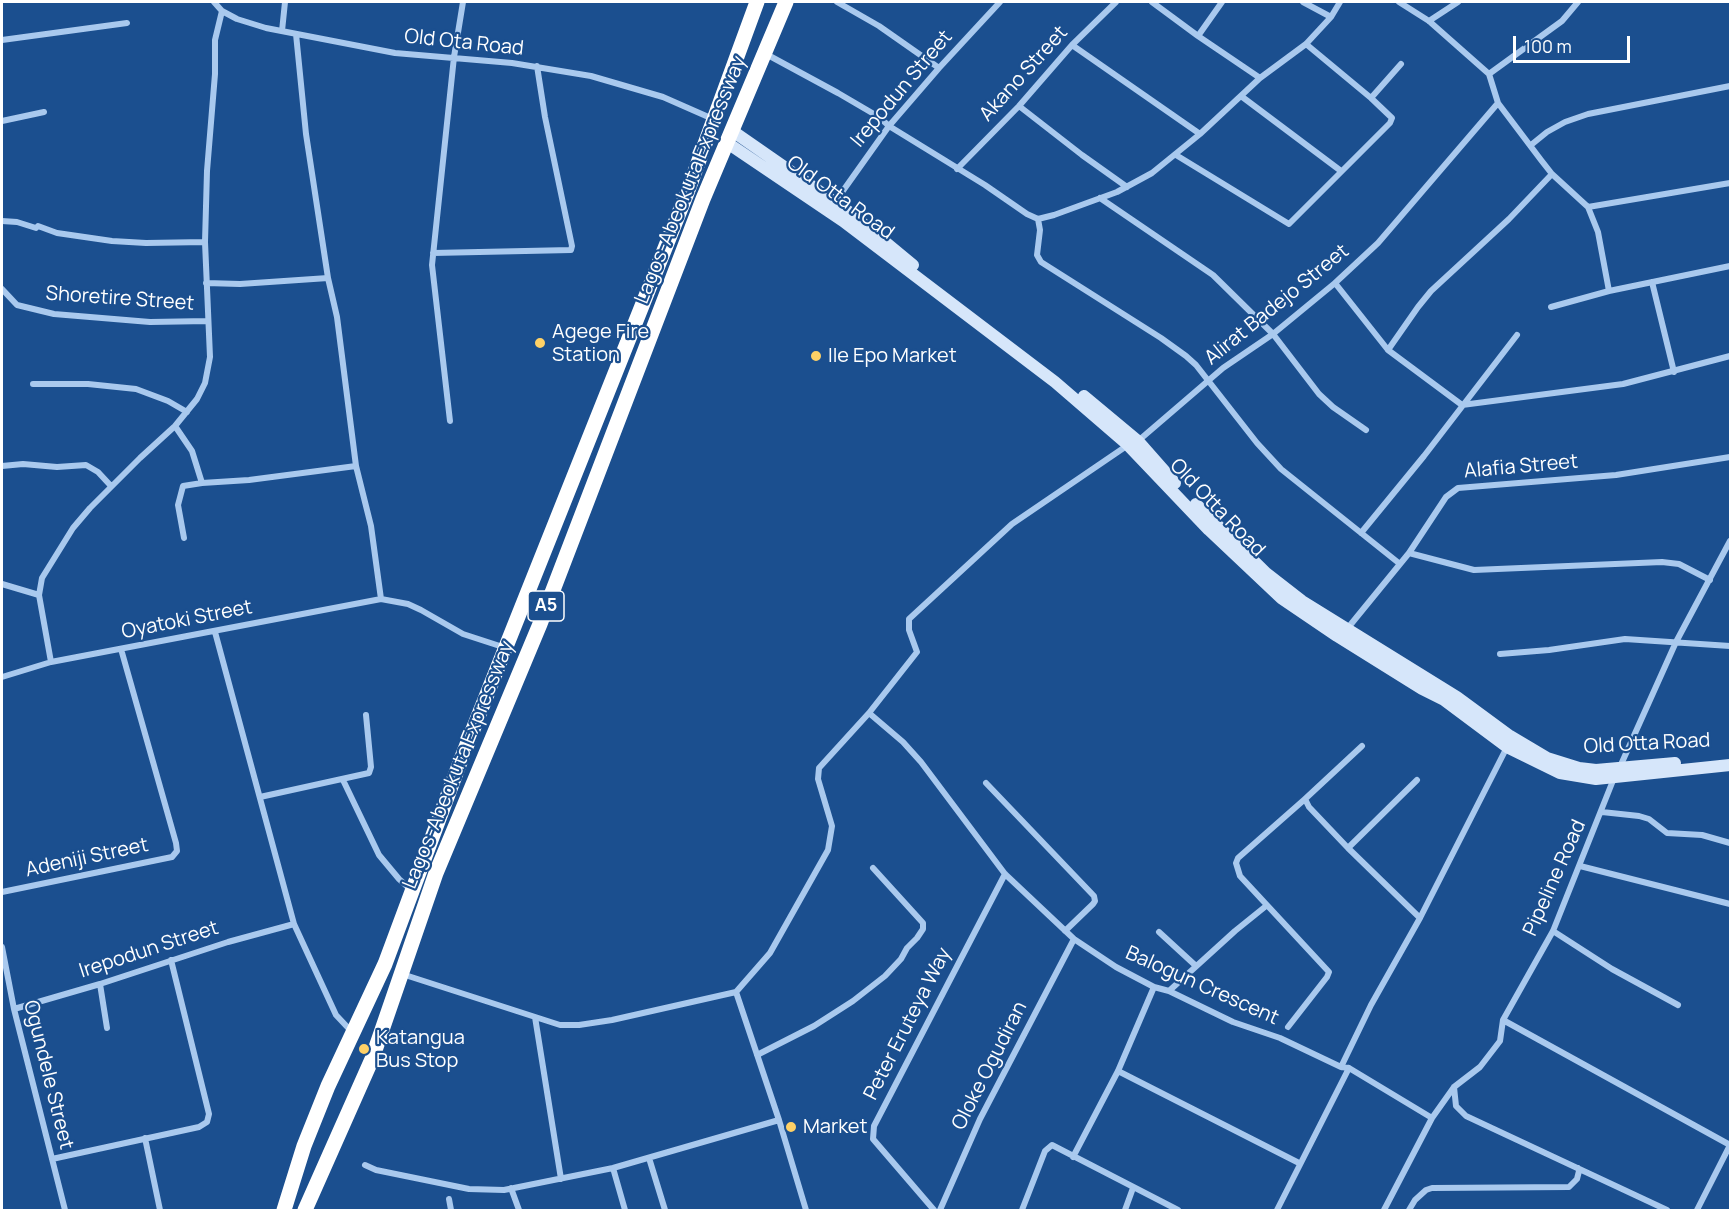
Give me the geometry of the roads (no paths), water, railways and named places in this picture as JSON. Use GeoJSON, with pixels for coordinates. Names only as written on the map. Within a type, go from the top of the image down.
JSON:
{"type":"FeatureCollection","features":[{"type":"Feature","properties":{"kind":"highway","name":"Lagos-Abeokuta Expressway"},"geometry":{"type":"LineString","coordinates":[[285,1210],[304,1146],[328,1086],[385,964],[462,757],[687,193],[757,2]]}},
{"type":"Feature","properties":{"kind":"highway","name":"Lagos-Abeokuta Expressway"},"geometry":{"type":"LineString","coordinates":[[305,1210],[372,1059],[436,873],[540,624],[728,136],[786,2]]}},
{"type":"Feature","properties":{"kind":"main road"},"geometry":{"type":"LineString","coordinates":[[728,136],[835,202],[926,276],[1061,376],[1133,443]]}},
{"type":"Feature","properties":{"kind":"main road","name":"Old Otta Road"},"geometry":{"type":"LineString","coordinates":[[728,136],[1133,443],[1266,573],[1302,602],[1457,697],[1510,736],[1547,758],[1579,768],[1617,773],[1731,765]]}},
{"type":"Feature","properties":{"kind":"main road","name":"Old Otta Road"},"geometry":{"type":"LineString","coordinates":[[1133,443],[1209,530],[1273,591],[1337,636],[1444,700],[1507,747],[1548,768],[1569,775],[1596,779],[1617,773],[1731,758]]}},
{"type":"Feature","properties":{"kind":"street","name":"Old Ota Road"},"geometry":{"type":"LineString","coordinates":[[214,2],[222,11],[250,23],[296,34],[395,53],[537,66],[618,82],[663,97],[713,119]]}},
{"type":"Feature","properties":{"kind":"street"},"geometry":{"type":"LineString","coordinates":[[282,31],[285,2]]}},
{"type":"Feature","properties":{"kind":"street"},"geometry":{"type":"LineString","coordinates":[[450,421],[433,277],[454,57],[463,2]]}},
{"type":"Feature","properties":{"kind":"street"},"geometry":{"type":"LineString","coordinates":[[837,2],[879,26],[939,68]]}},
{"type":"Feature","properties":{"kind":"street","name":"Akano Street"},"geometry":{"type":"LineString","coordinates":[[957,169],[1019,106],[1072,45],[1116,2]]}},
{"type":"Feature","properties":{"kind":"street"},"geometry":{"type":"LineString","coordinates":[[1152,2],[1260,78]]}},
{"type":"Feature","properties":{"kind":"street"},"geometry":{"type":"LineString","coordinates":[[1198,36],[1222,2]]}},
{"type":"Feature","properties":{"kind":"street"},"geometry":{"type":"LineString","coordinates":[[1303,2],[1331,17]]}},
{"type":"Feature","properties":{"kind":"street"},"geometry":{"type":"LineString","coordinates":[[765,54],[879,117],[889,126],[1038,219],[1100,198],[1152,173],[1200,134],[1260,78],[1306,44],[1331,17],[1340,2]]}},
{"type":"Feature","properties":{"kind":"street"},"geometry":{"type":"LineString","coordinates":[[1400,2],[1429,21],[1489,74],[1498,103],[1552,174],[1588,207],[1598,232],[1609,291]]}},
{"type":"Feature","properties":{"kind":"street"},"geometry":{"type":"LineString","coordinates":[[1429,21],[1458,2]]}},
{"type":"Feature","properties":{"kind":"street"},"geometry":{"type":"LineString","coordinates":[[1489,74],[1562,21],[1578,2]]}},
{"type":"Feature","properties":{"kind":"street","name":"Irepodun Street"},"geometry":{"type":"LineString","coordinates":[[835,202],[889,126],[995,3]]}},
{"type":"Feature","properties":{"kind":"street"},"geometry":{"type":"LineString","coordinates":[[51,662],[39,595],[42,578],[65,540],[90,508],[175,426],[187,412],[205,383],[210,357],[205,242],[207,171],[215,74],[215,40],[222,11]]}},
{"type":"Feature","properties":{"kind":"street"},"geometry":{"type":"LineString","coordinates":[[2,40],[127,23]]}},
{"type":"Feature","properties":{"kind":"street"},"geometry":{"type":"LineString","coordinates":[[296,34],[306,134],[328,278],[343,356],[356,466],[371,525],[381,599],[408,604],[463,634],[507,648]]}},
{"type":"Feature","properties":{"kind":"street"},"geometry":{"type":"LineString","coordinates":[[1176,155],[1289,224],[1390,123],[1392,118],[1306,44]]}},
{"type":"Feature","properties":{"kind":"street"},"geometry":{"type":"LineString","coordinates":[[1072,45],[1200,134]]}},
{"type":"Feature","properties":{"kind":"street"},"geometry":{"type":"LineString","coordinates":[[1371,98],[1401,64]]}},
{"type":"Feature","properties":{"kind":"street"},"geometry":{"type":"LineString","coordinates":[[434,253],[571,250],[573,246],[545,117],[537,66]]}},
{"type":"Feature","properties":{"kind":"street"},"geometry":{"type":"LineString","coordinates":[[1531,145],[1547,132],[1565,122],[1588,114],[1731,86]]}},
{"type":"Feature","properties":{"kind":"street"},"geometry":{"type":"LineString","coordinates":[[1241,96],[1341,171]]}},
{"type":"Feature","properties":{"kind":"street","name":"Alirat Badejo Street"},"geometry":{"type":"LineString","coordinates":[[868,713],[917,652],[909,630],[909,620],[1012,524],[1133,443],[1223,368],[1273,334],[1335,283],[1386,235],[1498,103]]}},
{"type":"Feature","properties":{"kind":"street"},"geometry":{"type":"LineString","coordinates":[[1019,106],[1127,187]]}},
{"type":"Feature","properties":{"kind":"street"},"geometry":{"type":"LineString","coordinates":[[2,122],[44,112]]}},
{"type":"Feature","properties":{"kind":"street"},"geometry":{"type":"LineString","coordinates":[[1388,350],[1431,291],[1509,219],[1552,174]]}},
{"type":"Feature","properties":{"kind":"street"},"geometry":{"type":"LineString","coordinates":[[1588,207],[1731,183]]}},
{"type":"Feature","properties":{"kind":"street"},"geometry":{"type":"LineString","coordinates":[[1100,198],[1204,268],[1273,334],[1319,394],[1333,407],[1366,430]]}},
{"type":"Feature","properties":{"kind":"street"},"geometry":{"type":"LineString","coordinates":[[1038,219],[1040,230],[1037,255],[1041,262],[1161,338],[1196,365],[1257,443],[1281,469],[1400,564]]}},
{"type":"Feature","properties":{"kind":"street"},"geometry":{"type":"LineString","coordinates":[[2,221],[36,228],[38,226],[57,233],[112,241],[205,242]]}},
{"type":"Feature","properties":{"kind":"street"},"geometry":{"type":"LineString","coordinates":[[1551,307],[1609,291],[1731,266]]}},
{"type":"Feature","properties":{"kind":"street"},"geometry":{"type":"LineString","coordinates":[[206,283],[240,284],[328,278]]}},
{"type":"Feature","properties":{"kind":"street"},"geometry":{"type":"LineString","coordinates":[[1652,282],[1674,372]]}},
{"type":"Feature","properties":{"kind":"street"},"geometry":{"type":"LineString","coordinates":[[1335,283],[1388,350],[1462,405],[1623,384],[1731,356]]}},
{"type":"Feature","properties":{"kind":"street","name":"Shoretire Street"},"geometry":{"type":"LineString","coordinates":[[2,289],[17,305],[54,314],[150,322],[208,321]]}},
{"type":"Feature","properties":{"kind":"street"},"geometry":{"type":"LineString","coordinates":[[1361,533],[1424,456],[1517,335]]}},
{"type":"Feature","properties":{"kind":"street"},"geometry":{"type":"LineString","coordinates":[[33,384],[88,384],[136,389],[168,401],[187,412]]}},
{"type":"Feature","properties":{"kind":"street"},"geometry":{"type":"LineString","coordinates":[[175,426],[192,451],[202,483]]}},
{"type":"Feature","properties":{"kind":"street","name":"Alafia Street"},"geometry":{"type":"LineString","coordinates":[[1346,630],[1409,553],[1446,497],[1458,488],[1616,475],[1731,457]]}},
{"type":"Feature","properties":{"kind":"street"},"geometry":{"type":"LineString","coordinates":[[2,466],[86,465],[98,472],[111,486]]}},
{"type":"Feature","properties":{"kind":"street"},"geometry":{"type":"LineString","coordinates":[[184,538],[178,505],[183,486],[356,466]]}},
{"type":"Feature","properties":{"kind":"street","name":"Pipeline Road"},"geometry":{"type":"LineString","coordinates":[[1384,1210],[1432,1118],[1454,1087],[1480,1068],[1500,1041],[1503,1020],[1553,930],[1617,773],[1676,642],[1731,540]]}},
{"type":"Feature","properties":{"kind":"street"},"geometry":{"type":"LineString","coordinates":[[1409,553],[1473,570],[1662,562],[1679,564],[1710,580]]}},
{"type":"Feature","properties":{"kind":"street"},"geometry":{"type":"LineString","coordinates":[[2,584],[39,595]]}},
{"type":"Feature","properties":{"kind":"street","name":"Oyatoki Street"},"geometry":{"type":"LineString","coordinates":[[2,677],[51,662],[381,599]]}},
{"type":"Feature","properties":{"kind":"street"},"geometry":{"type":"LineString","coordinates":[[215,632],[294,924],[336,1015],[353,1033]]}},
{"type":"Feature","properties":{"kind":"street"},"geometry":{"type":"LineString","coordinates":[[1500,654],[1625,639],[1731,646]]}},
{"type":"Feature","properties":{"kind":"street","name":"Adeniji Street"},"geometry":{"type":"LineString","coordinates":[[2,892],[172,857],[177,851],[121,649]]}},
{"type":"Feature","properties":{"kind":"street"},"geometry":{"type":"LineString","coordinates":[[401,974],[560,1025],[579,1025],[736,992],[770,953],[828,850],[832,826],[818,779],[819,768],[868,713]]}},
{"type":"Feature","properties":{"kind":"street","name":"Balogun Crescent"},"geometry":{"type":"LineString","coordinates":[[868,713],[903,742],[921,762],[1005,874],[1074,939],[1116,967],[1154,987],[1169,991],[1233,1022],[1280,1038],[1345,1067],[1432,1118]]}},
{"type":"Feature","properties":{"kind":"street"},"geometry":{"type":"LineString","coordinates":[[260,797],[371,772],[366,715]]}},
{"type":"Feature","properties":{"kind":"street"},"geometry":{"type":"LineString","coordinates":[[1288,1027],[1329,972],[1240,876],[1236,863],[1238,858],[1362,746]]}},
{"type":"Feature","properties":{"kind":"street"},"geometry":{"type":"LineString","coordinates":[[1277,1210],[1345,1067],[1371,1005],[1420,918],[1507,747]]}},
{"type":"Feature","properties":{"kind":"street"},"geometry":{"type":"LineString","coordinates":[[343,780],[379,855],[412,892]]}},
{"type":"Feature","properties":{"kind":"street"},"geometry":{"type":"LineString","coordinates":[[1348,848],[1417,780]]}},
{"type":"Feature","properties":{"kind":"street"},"geometry":{"type":"LineString","coordinates":[[986,783],[1094,896],[1093,904],[1065,931]]}},
{"type":"Feature","properties":{"kind":"street"},"geometry":{"type":"LineString","coordinates":[[1305,799],[1309,807],[1348,848],[1420,918]]}},
{"type":"Feature","properties":{"kind":"street"},"geometry":{"type":"LineString","coordinates":[[1602,812],[1649,819],[1667,833],[1702,835],[1731,843]]}},
{"type":"Feature","properties":{"kind":"street"},"geometry":{"type":"LineString","coordinates":[[1580,866],[1731,904]]}},
{"type":"Feature","properties":{"kind":"street"},"geometry":{"type":"LineString","coordinates":[[757,1055],[814,1026],[853,1001],[893,968],[923,930],[923,923],[873,868]]}},
{"type":"Feature","properties":{"kind":"street","name":"Peter Eruteya Way"},"geometry":{"type":"LineString","coordinates":[[934,1210],[873,1139],[874,1126],[1005,874]]}},
{"type":"Feature","properties":{"kind":"street"},"geometry":{"type":"LineString","coordinates":[[1169,991],[1266,906]]}},
{"type":"Feature","properties":{"kind":"street","name":"Irepodun Street"},"geometry":{"type":"LineString","coordinates":[[14,1008],[294,924]]}},
{"type":"Feature","properties":{"kind":"street"},"geometry":{"type":"LineString","coordinates":[[1553,930],[1612,969],[1678,1005]]}},
{"type":"Feature","properties":{"kind":"street"},"geometry":{"type":"LineString","coordinates":[[1159,932],[1196,966]]}},
{"type":"Feature","properties":{"kind":"street","name":"Oloke Ogudiran"},"geometry":{"type":"LineString","coordinates":[[940,1210],[980,1119],[1074,939]]}},
{"type":"Feature","properties":{"kind":"street","name":"Ogundele Street"},"geometry":{"type":"LineString","coordinates":[[2,947],[14,1008],[65,1210]]}},
{"type":"Feature","properties":{"kind":"street"},"geometry":{"type":"LineString","coordinates":[[52,1159],[199,1127],[207,1122],[209,1114],[171,960]]}},
{"type":"Feature","properties":{"kind":"street"},"geometry":{"type":"LineString","coordinates":[[100,984],[107,1028]]}},
{"type":"Feature","properties":{"kind":"street"},"geometry":{"type":"LineString","coordinates":[[1073,1157],[1118,1071],[1154,987]]}},
{"type":"Feature","properties":{"kind":"street"},"geometry":{"type":"LineString","coordinates":[[736,992],[779,1120],[806,1210]]}},
{"type":"Feature","properties":{"kind":"street"},"geometry":{"type":"LineString","coordinates":[[535,1017],[561,1179]]}},
{"type":"Feature","properties":{"kind":"street"},"geometry":{"type":"LineString","coordinates":[[1503,1020],[1730,1145],[1697,1210]]}},
{"type":"Feature","properties":{"kind":"street"},"geometry":{"type":"LineString","coordinates":[[1118,1071],[1299,1163]]}},
{"type":"Feature","properties":{"kind":"street"},"geometry":{"type":"LineString","coordinates":[[1454,1087],[1456,1107],[1466,1116],[1667,1210]]}},
{"type":"Feature","properties":{"kind":"street"},"geometry":{"type":"LineString","coordinates":[[365,1165],[376,1170],[469,1189],[496,1190],[613,1168],[779,1120]]}},
{"type":"Feature","properties":{"kind":"street"},"geometry":{"type":"LineString","coordinates":[[145,1138],[160,1210]]}},
{"type":"Feature","properties":{"kind":"street"},"geometry":{"type":"LineString","coordinates":[[1022,1210],[1048,1147],[1052,1145],[1178,1210]]}},
{"type":"Feature","properties":{"kind":"street"},"geometry":{"type":"LineString","coordinates":[[649,1158],[665,1210]]}},
{"type":"Feature","properties":{"kind":"street"},"geometry":{"type":"LineString","coordinates":[[613,1168],[625,1210]]}},
{"type":"Feature","properties":{"kind":"street"},"geometry":{"type":"LineString","coordinates":[[1409,1210],[1425,1190],[1432,1188],[1566,1188],[1572,1186],[1577,1179],[1578,1168]]}},
{"type":"Feature","properties":{"kind":"street"},"geometry":{"type":"LineString","coordinates":[[512,1188],[519,1210]]}},
{"type":"Feature","properties":{"kind":"street"},"geometry":{"type":"LineString","coordinates":[[1125,1210],[1133,1188]]}},
{"type":"Feature","properties":{"kind":"street"},"geometry":{"type":"LineString","coordinates":[[449,1199],[451,1210]]}},
{"type":"Feature","properties":{"kind":"place","name":"Agege Fire Station"},"geometry":{"type":"Point","coordinates":[540,343]}},
{"type":"Feature","properties":{"kind":"place","name":"Ile Epo Market"},"geometry":{"type":"Point","coordinates":[816,356]}},
{"type":"Feature","properties":{"kind":"place","name":"Katangua Bus Stop"},"geometry":{"type":"Point","coordinates":[364,1049]}},
{"type":"Feature","properties":{"kind":"place","name":"Market"},"geometry":{"type":"Point","coordinates":[791,1127]}}]}
